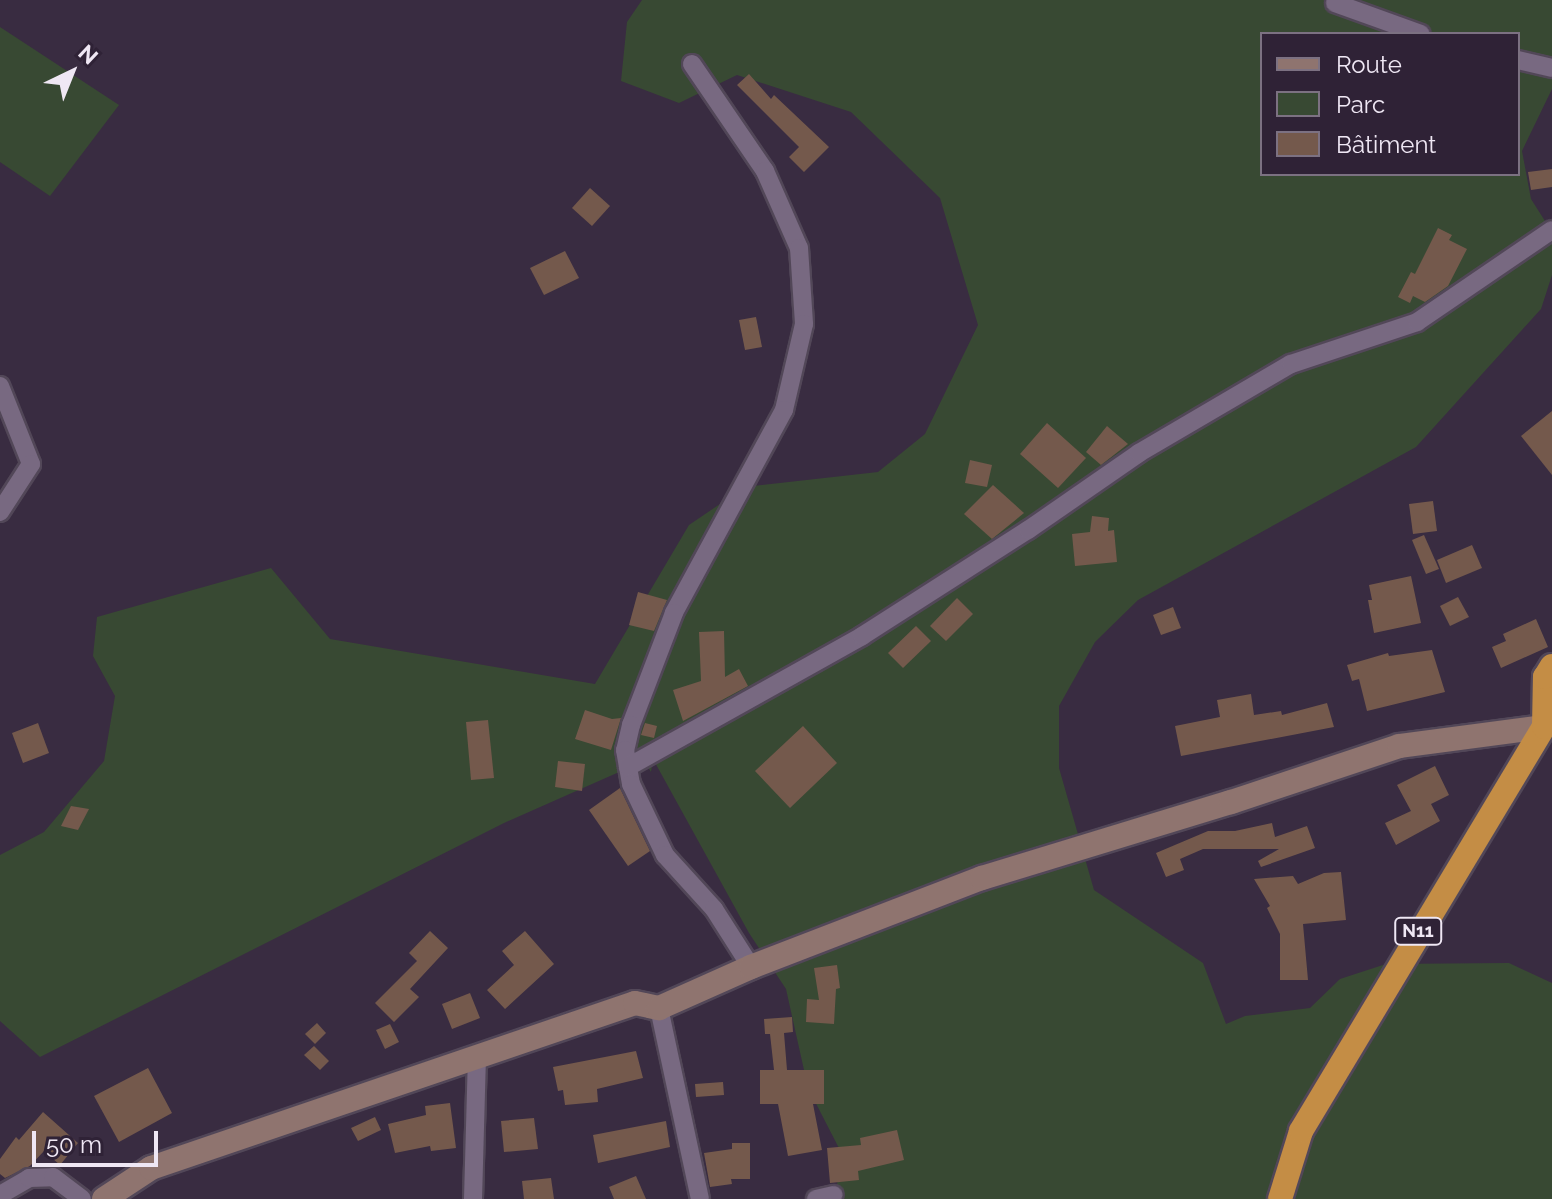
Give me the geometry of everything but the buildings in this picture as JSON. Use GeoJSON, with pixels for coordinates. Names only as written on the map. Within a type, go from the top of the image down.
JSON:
{"type":"FeatureCollection","features":[{"type":"Feature","properties":{"kind":"highway","name":"N11"},"geometry":{"type":"LineString","coordinates":[[1280,1199],[1301,1131],[1544,727],[1550,672]]}},
{"type":"Feature","properties":{"kind":"street"},"geometry":{"type":"LineString","coordinates":[[1335,3],[1415,32]]}},
{"type":"Feature","properties":{"kind":"street"},"geometry":{"type":"LineString","coordinates":[[1520,60],[1552,68]]}},
{"type":"Feature","properties":{"kind":"street"},"geometry":{"type":"LineString","coordinates":[[692,64],[765,171],[799,248],[804,324],[784,410],[674,613],[631,725],[625,750],[631,784],[665,855],[714,909],[751,967]]}},
{"type":"Feature","properties":{"kind":"street"},"geometry":{"type":"LineString","coordinates":[[628,767],[862,636],[1028,530],[1139,453],[1291,364],[1417,322],[1552,230]]}},
{"type":"Feature","properties":{"kind":"street"},"geometry":{"type":"LineString","coordinates":[[0,386],[31,464],[0,512]]}},
{"type":"Feature","properties":{"kind":"street"},"geometry":{"type":"LineString","coordinates":[[104,1199],[151,1168],[635,1003],[659,1008],[751,967],[982,878],[1231,802],[1399,746],[1544,727]]}},
{"type":"Feature","properties":{"kind":"street"},"geometry":{"type":"LineString","coordinates":[[659,1008],[700,1199]]}},
{"type":"Feature","properties":{"kind":"street"},"geometry":{"type":"LineString","coordinates":[[473,1199],[477,1058]]}},
{"type":"Feature","properties":{"kind":"street"},"geometry":{"type":"LineString","coordinates":[[0,1195],[29,1178],[53,1177],[82,1199]]}},
{"type":"Feature","properties":{"kind":"green space"},"geometry":{"type":"Polygon","coordinates":[[[642,0],[1552,0],[1552,89],[1522,151],[1531,199],[1552,232],[1552,275],[1541,309],[1416,447],[1138,600],[1095,642],[1059,706],[1059,768],[1094,890],[1203,963],[1226,1024],[1245,1016],[1310,1008],[1340,979],[1386,964],[1509,963],[1552,983],[1552,1199],[834,1199],[843,1156],[808,1088],[786,989],[749,933],[653,759],[651,772],[644,761],[504,823],[40,1057],[0,1021],[0,855],[44,832],[104,761],[115,696],[93,656],[97,617],[271,568],[330,639],[595,684],[689,525],[745,487],[878,472],[925,434],[978,325],[940,198],[851,112],[737,75],[679,103],[621,81],[627,22],[642,0]]]}},
{"type":"Feature","properties":{"kind":"green space"},"geometry":{"type":"Polygon","coordinates":[[[0,27],[119,105],[50,196],[0,162],[0,27]]]}}]}
